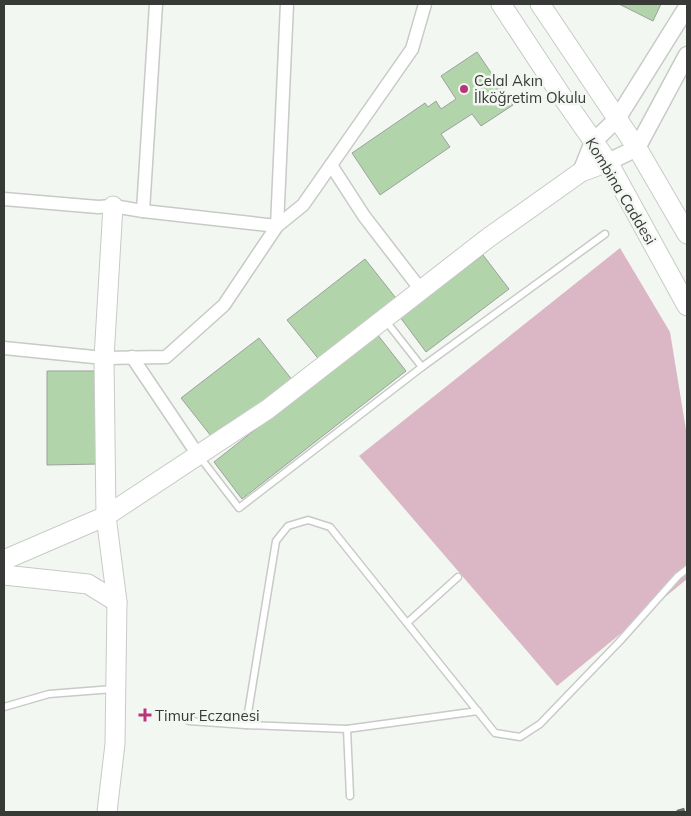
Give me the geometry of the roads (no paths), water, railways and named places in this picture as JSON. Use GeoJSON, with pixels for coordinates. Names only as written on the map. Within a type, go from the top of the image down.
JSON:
{"type":"FeatureCollection","features":[{"type":"Feature","properties":{"kind":"main road","name":"Kombina Caddesi"},"geometry":{"type":"LineString","coordinates":[[501,4],[608,162],[687,306]]}},
{"type":"Feature","properties":{"kind":"main road"},"geometry":{"type":"LineString","coordinates":[[540,4],[682,214],[687,234]]}},
{"type":"Feature","properties":{"kind":"main road"},"geometry":{"type":"LineString","coordinates":[[4,560],[106,516],[268,409],[488,238],[581,172],[608,162]]}},
{"type":"Feature","properties":{"kind":"main road"},"geometry":{"type":"LineString","coordinates":[[107,812],[115,744],[117,602],[106,516],[104,358],[112,206]]}},
{"type":"Feature","properties":{"kind":"main road"},"geometry":{"type":"LineString","coordinates":[[4,575],[88,584],[117,602]]}},
{"type":"Feature","properties":{"kind":"street"},"geometry":{"type":"LineString","coordinates":[[143,211],[156,4]]}},
{"type":"Feature","properties":{"kind":"street"},"geometry":{"type":"LineString","coordinates":[[277,226],[287,4]]}},
{"type":"Feature","properties":{"kind":"street"},"geometry":{"type":"LineString","coordinates":[[4,348],[104,358],[166,357],[224,305],[277,226],[303,204],[412,49],[425,4]]}},
{"type":"Feature","properties":{"kind":"street"},"geometry":{"type":"LineString","coordinates":[[581,172],[593,142],[617,118],[687,7]]}},
{"type":"Feature","properties":{"kind":"street"},"geometry":{"type":"LineString","coordinates":[[608,162],[637,148],[687,55]]}},
{"type":"Feature","properties":{"kind":"street"},"geometry":{"type":"LineString","coordinates":[[331,165],[364,216],[421,290]]}},
{"type":"Feature","properties":{"kind":"street"},"geometry":{"type":"LineString","coordinates":[[4,199],[98,207],[112,206],[277,226]]}},
{"type":"Feature","properties":{"kind":"street"},"geometry":{"type":"LineString","coordinates":[[132,358],[198,455]]}},
{"type":"Feature","properties":{"kind":"lane"},"geometry":{"type":"LineString","coordinates":[[198,455],[239,508],[422,367],[605,234]]}},
{"type":"Feature","properties":{"kind":"lane"},"geometry":{"type":"LineString","coordinates":[[384,319],[422,367]]}},
{"type":"Feature","properties":{"kind":"lane"},"geometry":{"type":"LineString","coordinates":[[246,725],[276,541],[288,526],[308,520],[330,527],[495,733],[520,736],[540,724],[620,641],[678,576],[687,569]]}},
{"type":"Feature","properties":{"kind":"lane"},"geometry":{"type":"LineString","coordinates":[[407,623],[458,577]]}},
{"type":"Feature","properties":{"kind":"lane"},"geometry":{"type":"LineString","coordinates":[[4,707],[49,694],[116,689]]}},
{"type":"Feature","properties":{"kind":"lane"},"geometry":{"type":"LineString","coordinates":[[189,721],[347,728],[478,711]]}},
{"type":"Feature","properties":{"kind":"lane"},"geometry":{"type":"LineString","coordinates":[[347,728],[350,796]]}},
{"type":"Feature","properties":{"kind":"railway"},"geometry":{"type":"LineString","coordinates":[[677,812],[687,809]]}},
{"type":"Feature","properties":{"kind":"place","name":"Celal Akın İlköğretim Okulu"},"geometry":{"type":"Point","coordinates":[464,89]}},
{"type":"Feature","properties":{"kind":"place","name":"Timur Eczanesi"},"geometry":{"type":"Point","coordinates":[145,715]}}]}
